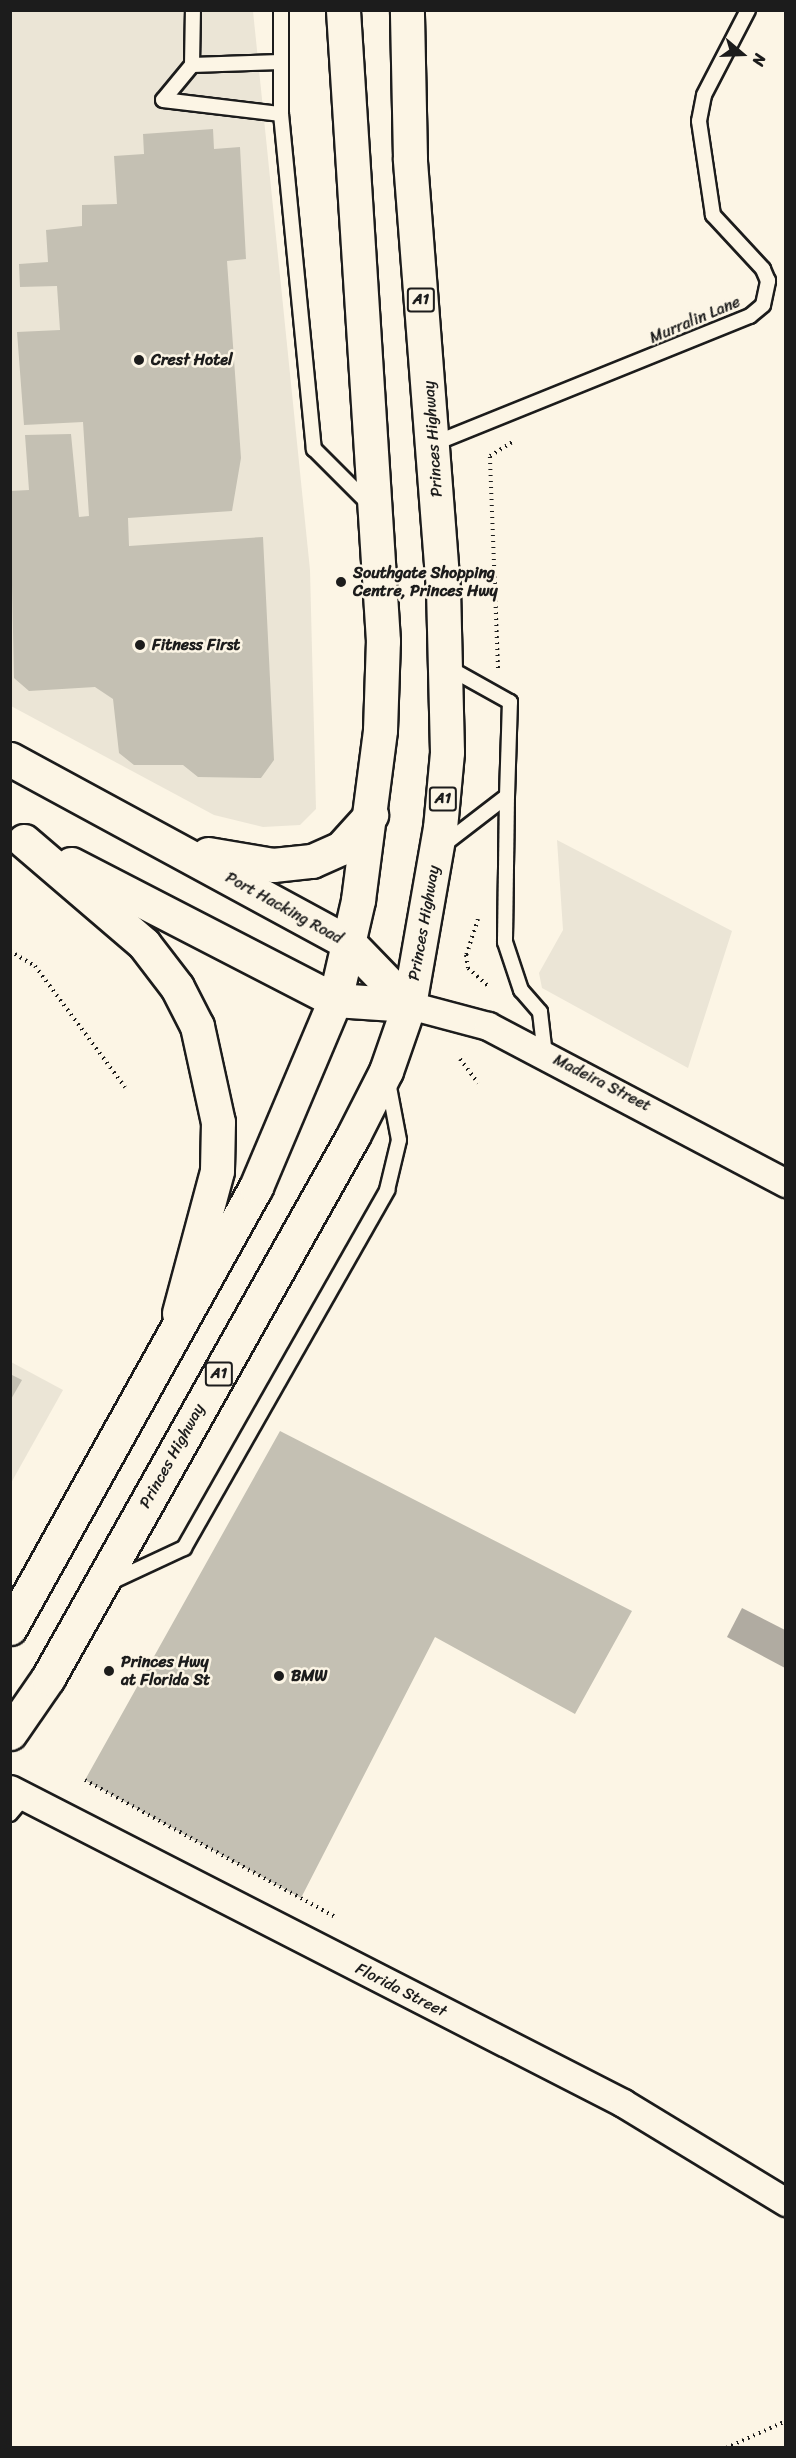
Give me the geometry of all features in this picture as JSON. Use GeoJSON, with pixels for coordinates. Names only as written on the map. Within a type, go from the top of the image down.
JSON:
{"type":"FeatureCollection","features":[{"type":"Feature","properties":{"kind":"main road"},"geometry":{"type":"LineString","coordinates":[[10,1628],[256,1187],[335,1000],[349,944],[371,815],[383,641],[378,512],[343,10]]}},
{"type":"Feature","properties":{"kind":"main road","name":"Princes Highway"},"geometry":{"type":"LineString","coordinates":[[10,1733],[99,1587],[386,1071],[409,1005],[436,851],[447,752],[446,666],[433,444],[410,158],[407,10]]}},
{"type":"Feature","properties":{"kind":"main road","name":"Port Hacking Road"},"geometry":{"type":"LineString","coordinates":[[10,759],[177,848],[349,944],[409,1005]]}},
{"type":"Feature","properties":{"kind":"main road"},"geometry":{"type":"LineString","coordinates":[[177,848],[256,864],[312,861],[341,848],[371,815]]}},
{"type":"Feature","properties":{"kind":"main road"},"geometry":{"type":"LineString","coordinates":[[17,837],[335,1000],[409,1005]]}},
{"type":"Feature","properties":{"kind":"main road"},"geometry":{"type":"LineString","coordinates":[[17,837],[144,944],[177,987],[196,1026],[218,1122],[217,1170],[172,1341]]}},
{"type":"Feature","properties":{"kind":"street","name":"Madeira Street"},"geometry":{"type":"LineString","coordinates":[[409,1005],[488,1026],[786,1183]]}},
{"type":"Feature","properties":{"kind":"street","name":"Florida Street"},"geometry":{"type":"LineString","coordinates":[[15,1800],[623,2103],[786,2202]]}},
{"type":"Feature","properties":{"kind":"lane"},"geometry":{"type":"LineString","coordinates":[[193,10],[192,65],[163,100],[281,114]]}},
{"type":"Feature","properties":{"kind":"lane"},"geometry":{"type":"LineString","coordinates":[[281,10],[281,114],[314,449],[378,512]]}},
{"type":"Feature","properties":{"kind":"lane","name":"Murralin Lane"},"geometry":{"type":"LineString","coordinates":[[433,444],[750,316],[763,305],[768,281],[763,269],[713,215],[699,121],[704,95],[748,10]]}},
{"type":"Feature","properties":{"kind":"lane"},"geometry":{"type":"LineString","coordinates":[[192,65],[280,62]]}},
{"type":"Feature","properties":{"kind":"lane"},"geometry":{"type":"LineString","coordinates":[[446,666],[510,702],[505,942],[521,990],[540,1012],[545,1055]]}},
{"type":"Feature","properties":{"kind":"lane"},"geometry":{"type":"LineString","coordinates":[[436,851],[507,796]]}},
{"type":"Feature","properties":{"kind":"lane"},"geometry":{"type":"LineString","coordinates":[[99,1587],[184,1548],[387,1190],[399,1140],[386,1071]]}},
{"type":"Feature","properties":{"kind":"path"},"geometry":{"type":"LineString","coordinates":[[490,456],[498,696]]}},
{"type":"Feature","properties":{"kind":"path"},"geometry":{"type":"LineString","coordinates":[[10,951],[35,966],[125,1087]]}},
{"type":"Feature","properties":{"kind":"path"},"geometry":{"type":"LineString","coordinates":[[466,954],[468,968],[488,986]]}},
{"type":"Feature","properties":{"kind":"path"},"geometry":{"type":"LineString","coordinates":[[460,1059],[478,1083]]}},
{"type":"Feature","properties":{"kind":"path"},"geometry":{"type":"LineString","coordinates":[[726,2448],[786,2421]]}},
{"type":"Feature","properties":{"kind":"shaded area"},"geometry":{"type":"Polygon","coordinates":[[[10,11],[253,11],[310,570],[316,809],[300,825],[263,827],[214,815],[11,706],[10,11]]]}},
{"type":"Feature","properties":{"kind":"shaded area"},"geometry":{"type":"Polygon","coordinates":[[[557,840],[732,931],[688,1068],[542,988],[539,973],[563,930],[557,840]]]}},
{"type":"Feature","properties":{"kind":"shaded area"},"geometry":{"type":"Polygon","coordinates":[[[11,1362],[63,1390],[11,1483],[11,1362]]]}},
{"type":"Feature","properties":{"kind":"shaded area"},"geometry":{"type":"Polygon","coordinates":[[[742,1608],[785,1630],[785,1668],[727,1637],[742,1608]]]}},
{"type":"Feature","properties":{"kind":"building"},"geometry":{"type":"Polygon","coordinates":[[[213,129],[214,149],[240,147],[246,259],[227,261],[241,458],[232,511],[128,518],[129,546],[263,537],[274,760],[261,778],[198,777],[183,765],[134,765],[119,753],[113,699],[95,687],[29,691],[14,678],[10,491],[29,490],[25,435],[71,434],[79,517],[89,516],[83,422],[24,425],[17,332],[60,330],[57,286],[20,287],[19,264],[48,262],[46,230],[82,226],[82,205],[117,204],[114,156],[144,154],[143,134],[213,129]]]}},
{"type":"Feature","properties":{"kind":"building"},"geometry":{"type":"Polygon","coordinates":[[[10,1374],[22,1380],[10,1401],[10,1374]]]}},
{"type":"Feature","properties":{"kind":"building","name":"BMW"},"geometry":{"type":"Polygon","coordinates":[[[280,1431],[632,1611],[575,1714],[435,1637],[301,1898],[85,1780],[280,1431]]]}},
{"type":"Feature","properties":{"kind":"place","name":"Crest Hotel"},"geometry":{"type":"Point","coordinates":[139,360]}},
{"type":"Feature","properties":{"kind":"place","name":"Southgate Shopping Centre, Princes Hwy"},"geometry":{"type":"Point","coordinates":[341,582]}},
{"type":"Feature","properties":{"kind":"place","name":"Fitness First"},"geometry":{"type":"Point","coordinates":[140,645]}},
{"type":"Feature","properties":{"kind":"place","name":"Princes Hwy at Florida St"},"geometry":{"type":"Point","coordinates":[109,1671]}},
{"type":"Feature","properties":{"kind":"place","name":"BMW"},"geometry":{"type":"Point","coordinates":[279,1676]}}]}
